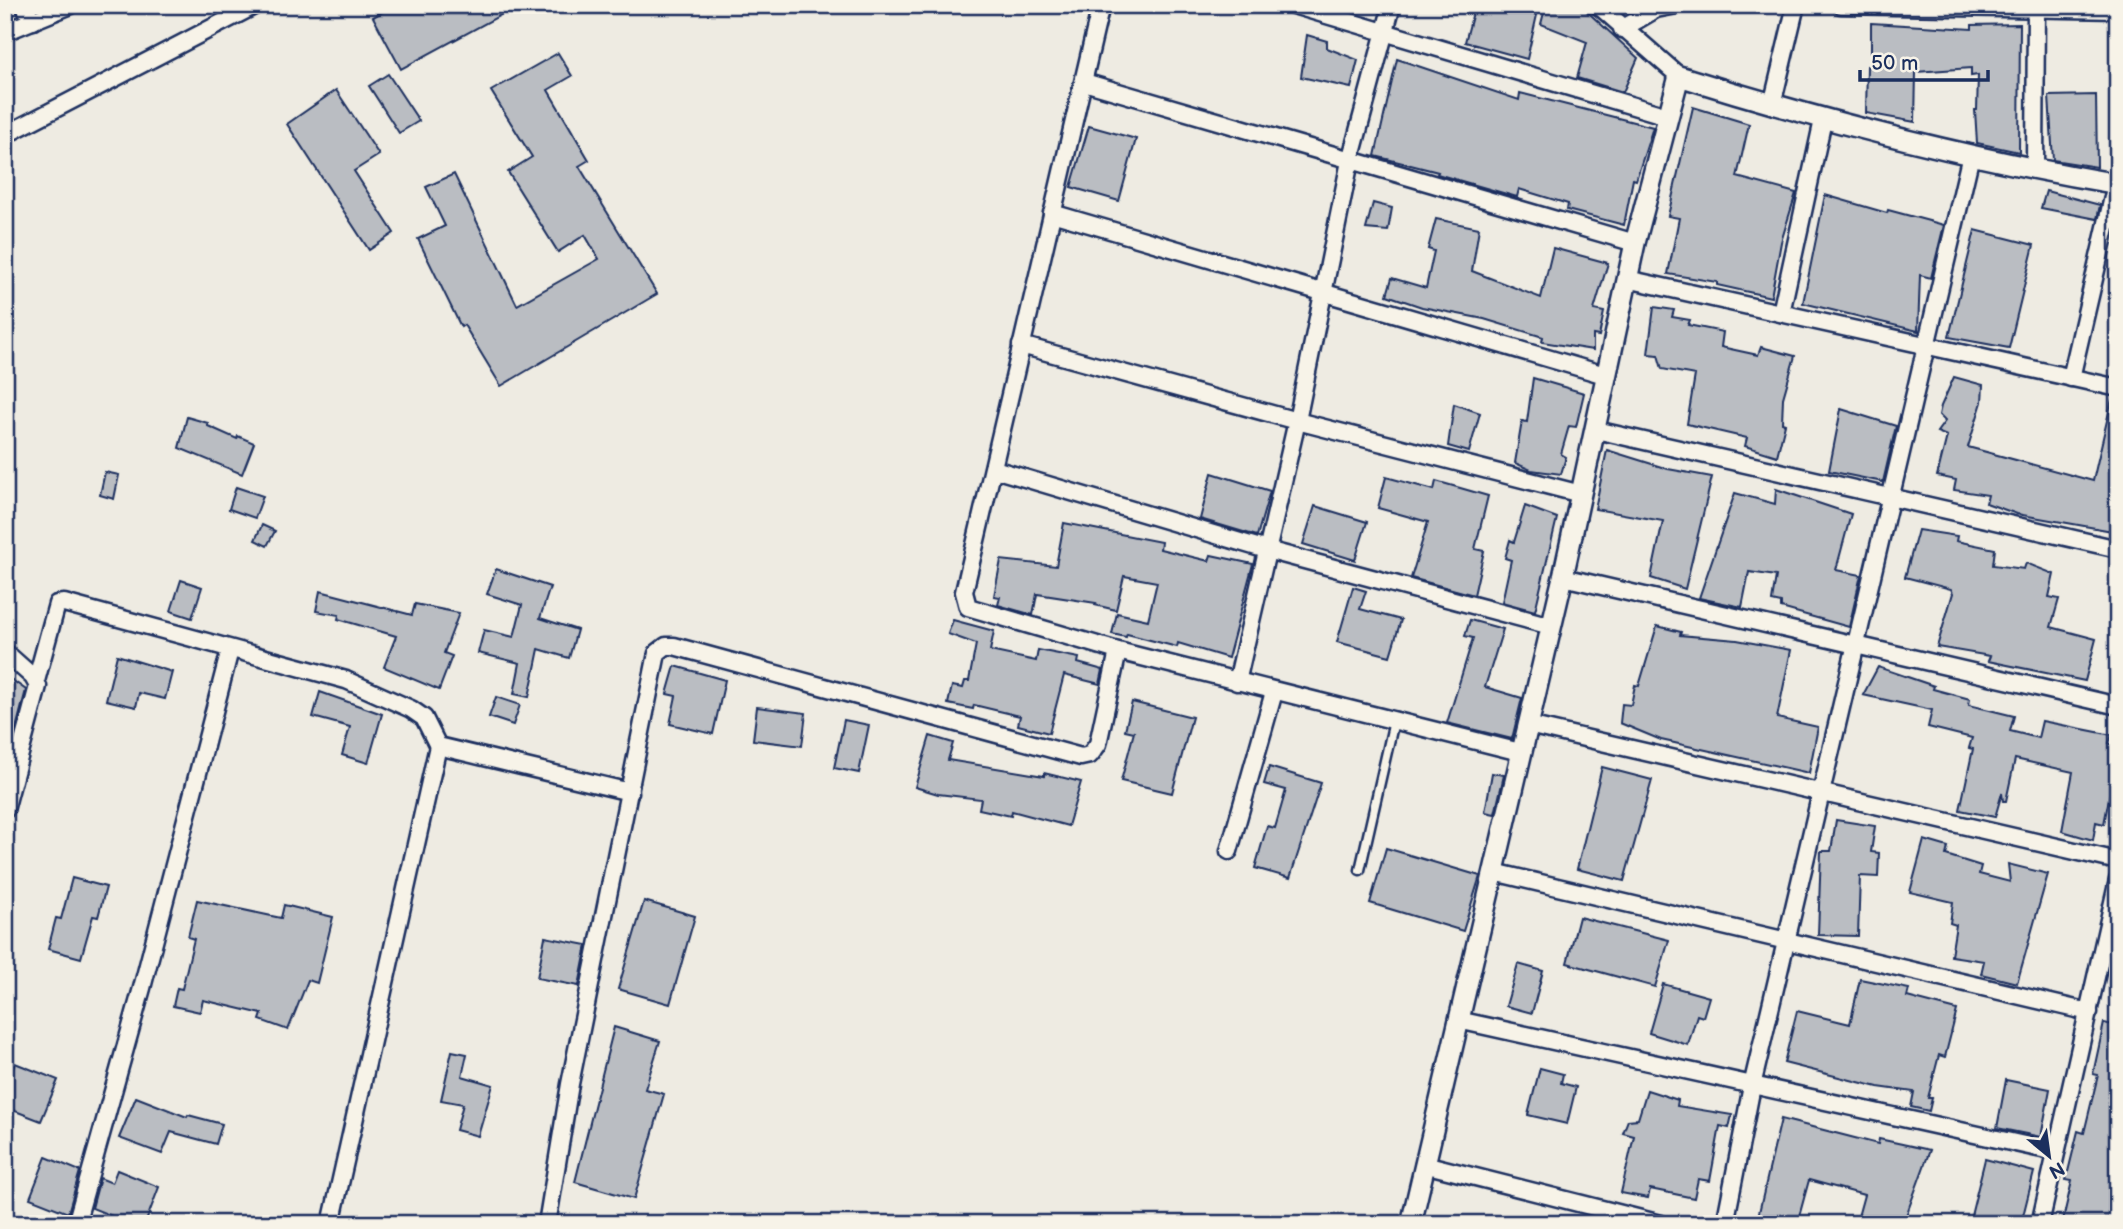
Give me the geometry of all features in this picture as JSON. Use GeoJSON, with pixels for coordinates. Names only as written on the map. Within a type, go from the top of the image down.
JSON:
{"type":"FeatureCollection","features":[{"type":"Feature","properties":{"kind":"street"},"geometry":{"type":"LineString","coordinates":[[24,5],[33,21]]}},
{"type":"Feature","properties":{"kind":"street"},"geometry":{"type":"LineString","coordinates":[[5,32],[71,5]]}},
{"type":"Feature","properties":{"kind":"street"},"geometry":{"type":"LineString","coordinates":[[5,135],[256,5]]}},
{"type":"Feature","properties":{"kind":"street"},"geometry":{"type":"LineString","coordinates":[[1101,5],[964,592],[968,607],[1118,651],[1274,692],[1520,752]]}},
{"type":"Feature","properties":{"kind":"street"},"geometry":{"type":"LineString","coordinates":[[1293,5],[1667,116]]}},
{"type":"Feature","properties":{"kind":"street"},"geometry":{"type":"LineString","coordinates":[[1237,682],[1297,421],[1350,161],[1392,5]]}},
{"type":"Feature","properties":{"kind":"street"},"geometry":{"type":"LineString","coordinates":[[1598,5],[1622,29],[1679,76],[1823,120],[2035,169],[2117,184],[2071,378]]}},
{"type":"Feature","properties":{"kind":"street"},"geometry":{"type":"LineString","coordinates":[[1622,29],[1656,9],[1677,5]]}},
{"type":"Feature","properties":{"kind":"street"},"geometry":{"type":"LineString","coordinates":[[1772,105],[1796,5]]}},
{"type":"Feature","properties":{"kind":"street"},"geometry":{"type":"LineString","coordinates":[[1841,5],[2118,10]]}},
{"type":"Feature","properties":{"kind":"street"},"geometry":{"type":"LineString","coordinates":[[2035,169],[2036,8]]}},
{"type":"Feature","properties":{"kind":"street"},"geometry":{"type":"LineString","coordinates":[[1411,1224],[1597,430],[1605,375],[1634,243],[1679,76]]}},
{"type":"Feature","properties":{"kind":"street"},"geometry":{"type":"LineString","coordinates":[[1084,82],[1634,243]]}},
{"type":"Feature","properties":{"kind":"street"},"geometry":{"type":"LineString","coordinates":[[1781,313],[1823,120]]}},
{"type":"Feature","properties":{"kind":"street"},"geometry":{"type":"LineString","coordinates":[[1726,1224],[1752,1086],[1824,791],[1971,155]]}},
{"type":"Feature","properties":{"kind":"street"},"geometry":{"type":"LineString","coordinates":[[1052,213],[1605,375]]}},
{"type":"Feature","properties":{"kind":"street"},"geometry":{"type":"LineString","coordinates":[[1627,279],[2118,388]]}},
{"type":"Feature","properties":{"kind":"street"},"geometry":{"type":"LineString","coordinates":[[1021,345],[1297,421],[1581,494]]}},
{"type":"Feature","properties":{"kind":"street"},"geometry":{"type":"LineString","coordinates":[[1597,430],[2118,549]]}},
{"type":"Feature","properties":{"kind":"street"},"geometry":{"type":"LineString","coordinates":[[994,469],[1267,550],[1551,626]]}},
{"type":"Feature","properties":{"kind":"street"},"geometry":{"type":"LineString","coordinates":[[1563,577],[2118,706]]}},
{"type":"Feature","properties":{"kind":"street"},"geometry":{"type":"LineString","coordinates":[[5,810],[37,689],[36,681],[60,603],[104,611],[230,650],[346,680],[411,709],[424,718],[438,746],[331,1224]]}},
{"type":"Feature","properties":{"kind":"street"},"geometry":{"type":"LineString","coordinates":[[547,1224],[570,1084],[657,653],[666,646],[1081,757],[1090,755],[1098,744],[1118,651]]}},
{"type":"Feature","properties":{"kind":"street"},"geometry":{"type":"LineString","coordinates":[[76,1224],[142,988],[230,650]]}},
{"type":"Feature","properties":{"kind":"street"},"geometry":{"type":"LineString","coordinates":[[5,652],[36,681]]}},
{"type":"Feature","properties":{"kind":"street"},"geometry":{"type":"LineString","coordinates":[[1229,851],[1274,692]]}},
{"type":"Feature","properties":{"kind":"street"},"geometry":{"type":"LineString","coordinates":[[1528,725],[1824,791],[2118,861]]}},
{"type":"Feature","properties":{"kind":"street"},"geometry":{"type":"LineString","coordinates":[[438,746],[630,792]]}},
{"type":"Feature","properties":{"kind":"street"},"geometry":{"type":"LineString","coordinates":[[1494,872],[2089,1012]]}},
{"type":"Feature","properties":{"kind":"street"},"geometry":{"type":"LineString","coordinates":[[2040,1224],[2089,1012],[2110,960],[2118,880]]}},
{"type":"Feature","properties":{"kind":"street"},"geometry":{"type":"LineString","coordinates":[[1458,1020],[2056,1152]]}},
{"type":"Feature","properties":{"kind":"street"},"geometry":{"type":"LineString","coordinates":[[1424,1164],[1661,1224]]}},
{"type":"Feature","properties":{"kind":"lane"},"geometry":{"type":"LineString","coordinates":[[1360,870],[1394,721]]}},
{"type":"Feature","properties":{"kind":"building"},"geometry":{"type":"Polygon","coordinates":[[[395,5],[519,5],[401,69],[373,17],[395,5]]]}},
{"type":"Feature","properties":{"kind":"building"},"geometry":{"type":"Polygon","coordinates":[[[1475,5],[1510,5],[1537,15],[1527,59],[1465,42],[1475,5]]]}},
{"type":"Feature","properties":{"kind":"building"},"geometry":{"type":"Polygon","coordinates":[[[1546,5],[1580,5],[1638,58],[1623,92],[1577,78],[1587,42],[1541,24],[1546,5]]]}},
{"type":"Feature","properties":{"kind":"building"},"geometry":{"type":"Polygon","coordinates":[[[1871,23],[1972,29],[1972,25],[2020,24],[2019,152],[1977,143],[1975,110],[1978,75],[1971,76],[1971,68],[1916,72],[1915,122],[1866,113],[1867,66],[1871,65],[1871,23]]]}},
{"type":"Feature","properties":{"kind":"building"},"geometry":{"type":"Polygon","coordinates":[[[1307,35],[1327,41],[1327,48],[1358,60],[1351,88],[1301,77],[1307,35]]]}},
{"type":"Feature","properties":{"kind":"building"},"geometry":{"type":"Polygon","coordinates":[[[558,53],[572,76],[548,90],[589,160],[579,166],[657,294],[501,386],[464,325],[461,327],[418,239],[445,226],[426,187],[454,174],[517,305],[599,259],[585,235],[558,252],[508,172],[532,157],[491,91],[558,53]]]}},
{"type":"Feature","properties":{"kind":"building"},"geometry":{"type":"Polygon","coordinates":[[[1397,59],[1519,100],[1520,93],[1653,127],[1636,180],[1633,179],[1624,225],[1567,210],[1568,204],[1519,189],[1517,197],[1437,174],[1438,172],[1375,156],[1397,59]]]}},
{"type":"Feature","properties":{"kind":"building"},"geometry":{"type":"Polygon","coordinates":[[[388,74],[419,121],[399,133],[369,86],[388,74]]]}},
{"type":"Feature","properties":{"kind":"building"},"geometry":{"type":"Polygon","coordinates":[[[336,90],[379,155],[354,171],[394,233],[369,250],[287,124],[336,90]]]}},
{"type":"Feature","properties":{"kind":"building"},"geometry":{"type":"Polygon","coordinates":[[[2096,95],[2097,167],[2053,160],[2049,96],[2096,95]]]}},
{"type":"Feature","properties":{"kind":"building"},"geometry":{"type":"Polygon","coordinates":[[[1693,107],[1749,124],[1737,177],[1796,193],[1781,242],[1771,297],[1717,285],[1717,282],[1668,274],[1679,218],[1668,216],[1693,107]]]}},
{"type":"Feature","properties":{"kind":"building"},"geometry":{"type":"Polygon","coordinates":[[[1089,126],[1136,139],[1119,201],[1071,187],[1089,126]]]}},
{"type":"Feature","properties":{"kind":"building"},"geometry":{"type":"Polygon","coordinates":[[[2046,191],[2100,205],[2097,219],[2041,208],[2046,191]]]}},
{"type":"Feature","properties":{"kind":"building"},"geometry":{"type":"Polygon","coordinates":[[[1825,195],[1887,213],[1888,210],[1944,225],[1931,278],[1920,275],[1918,331],[1803,303],[1825,195]]]}},
{"type":"Feature","properties":{"kind":"building"},"geometry":{"type":"Polygon","coordinates":[[[1373,203],[1392,208],[1388,231],[1366,229],[1373,203]]]}},
{"type":"Feature","properties":{"kind":"building"},"geometry":{"type":"Polygon","coordinates":[[[1436,219],[1479,228],[1472,271],[1541,298],[1553,248],[1608,263],[1594,310],[1604,312],[1599,336],[1593,335],[1593,350],[1542,342],[1543,337],[1484,319],[1422,307],[1387,295],[1392,278],[1426,288],[1434,251],[1428,249],[1436,219]]]}},
{"type":"Feature","properties":{"kind":"building"},"geometry":{"type":"Polygon","coordinates":[[[1975,230],[2034,245],[2009,348],[1949,337],[1975,230]]]}},
{"type":"Feature","properties":{"kind":"building"},"geometry":{"type":"Polygon","coordinates":[[[1654,307],[1674,310],[1672,317],[1690,320],[1688,325],[1723,332],[1721,347],[1758,355],[1761,347],[1795,356],[1783,398],[1782,423],[1785,424],[1777,456],[1745,446],[1747,438],[1687,424],[1695,375],[1662,369],[1658,355],[1648,354],[1654,307]]]}},
{"type":"Feature","properties":{"kind":"building"},"geometry":{"type":"Polygon","coordinates":[[[1954,377],[1983,385],[1982,402],[1968,447],[2093,481],[2112,399],[2118,400],[2118,532],[2017,514],[1986,503],[1988,495],[1954,490],[1956,480],[1937,476],[1947,436],[1937,432],[1945,421],[1939,415],[1954,377]]]}},
{"type":"Feature","properties":{"kind":"building"},"geometry":{"type":"Polygon","coordinates":[[[1533,378],[1584,393],[1576,427],[1569,426],[1561,454],[1566,457],[1561,474],[1531,470],[1515,463],[1522,421],[1527,422],[1533,378]]]}},
{"type":"Feature","properties":{"kind":"building"},"geometry":{"type":"Polygon","coordinates":[[[1454,404],[1480,413],[1469,452],[1448,446],[1454,404]]]}},
{"type":"Feature","properties":{"kind":"building"},"geometry":{"type":"Polygon","coordinates":[[[1841,409],[1896,426],[1883,482],[1829,471],[1841,409]]]}},
{"type":"Feature","properties":{"kind":"building"},"geometry":{"type":"Polygon","coordinates":[[[187,417],[208,423],[208,426],[237,439],[238,436],[254,443],[242,474],[179,448],[187,417]]]}},
{"type":"Feature","properties":{"kind":"building"},"geometry":{"type":"Polygon","coordinates":[[[1607,450],[1668,469],[1712,477],[1685,589],[1651,578],[1663,521],[1595,509],[1607,450]]]}},
{"type":"Feature","properties":{"kind":"building"},"geometry":{"type":"Polygon","coordinates":[[[105,472],[119,475],[114,499],[100,495],[105,472]]]}},
{"type":"Feature","properties":{"kind":"building"},"geometry":{"type":"Polygon","coordinates":[[[1212,473],[1270,491],[1257,536],[1200,519],[1212,473]]]}},
{"type":"Feature","properties":{"kind":"building"},"geometry":{"type":"Polygon","coordinates":[[[1386,477],[1434,490],[1436,481],[1488,496],[1475,549],[1484,551],[1474,595],[1411,578],[1428,522],[1378,508],[1386,477]]]}},
{"type":"Feature","properties":{"kind":"building"},"geometry":{"type":"Polygon","coordinates":[[[236,487],[263,496],[255,518],[229,509],[236,487]]]}},
{"type":"Feature","properties":{"kind":"building"},"geometry":{"type":"Polygon","coordinates":[[[1776,489],[1851,514],[1836,570],[1861,575],[1849,627],[1781,608],[1781,603],[1772,601],[1776,576],[1749,572],[1742,607],[1699,598],[1735,493],[1775,504],[1776,489]]]}},
{"type":"Feature","properties":{"kind":"building"},"geometry":{"type":"Polygon","coordinates":[[[1315,506],[1367,522],[1355,560],[1303,544],[1315,506]]]}},
{"type":"Feature","properties":{"kind":"building"},"geometry":{"type":"Polygon","coordinates":[[[1525,506],[1557,518],[1535,611],[1502,602],[1511,560],[1505,558],[1510,540],[1514,542],[1525,506]]]}},
{"type":"Feature","properties":{"kind":"building"},"geometry":{"type":"Polygon","coordinates":[[[1064,523],[1161,542],[1160,549],[1209,561],[1211,555],[1253,564],[1228,658],[1178,643],[1177,647],[1127,634],[1126,637],[1112,634],[1117,613],[1148,620],[1157,582],[1124,576],[1116,610],[1095,605],[1096,603],[1037,594],[1033,615],[998,605],[1000,597],[994,596],[1001,560],[1056,566],[1064,523]]]}},
{"type":"Feature","properties":{"kind":"building"},"geometry":{"type":"Polygon","coordinates":[[[262,525],[275,531],[267,546],[255,540],[262,525]]]}},
{"type":"Feature","properties":{"kind":"building"},"geometry":{"type":"Polygon","coordinates":[[[1918,530],[1957,536],[1956,541],[1995,549],[1993,565],[2024,569],[2026,563],[2054,574],[2049,597],[2059,599],[2051,627],[2096,639],[2085,681],[1988,661],[1990,656],[1937,647],[1953,593],[1951,589],[1905,577],[1918,530]]]}},
{"type":"Feature","properties":{"kind":"building"},"geometry":{"type":"Polygon","coordinates":[[[496,569],[550,587],[540,618],[577,630],[569,658],[539,649],[529,697],[514,694],[520,663],[478,653],[484,630],[514,637],[522,605],[487,594],[496,569]]]}},
{"type":"Feature","properties":{"kind":"building"},"geometry":{"type":"Polygon","coordinates":[[[181,580],[202,587],[192,618],[171,611],[181,580]]]}},
{"type":"Feature","properties":{"kind":"building"},"geometry":{"type":"Polygon","coordinates":[[[1353,587],[1366,591],[1360,609],[1401,620],[1390,656],[1337,642],[1353,587]]]}},
{"type":"Feature","properties":{"kind":"building"},"geometry":{"type":"Polygon","coordinates":[[[320,591],[412,615],[415,604],[459,613],[444,653],[452,656],[439,690],[384,667],[396,636],[338,619],[339,615],[316,611],[320,591]]]}},
{"type":"Feature","properties":{"kind":"building"},"geometry":{"type":"Polygon","coordinates":[[[953,620],[994,631],[990,651],[1036,661],[1038,650],[1079,658],[1078,663],[1103,670],[1100,684],[1064,675],[1049,733],[1018,725],[1020,716],[974,705],[973,709],[948,704],[952,686],[963,688],[965,681],[969,681],[976,644],[948,634],[953,620]]]}},
{"type":"Feature","properties":{"kind":"building"},"geometry":{"type":"Polygon","coordinates":[[[1470,620],[1503,629],[1485,687],[1522,698],[1512,739],[1447,723],[1473,638],[1465,636],[1470,620]]]}},
{"type":"Feature","properties":{"kind":"building"},"geometry":{"type":"Polygon","coordinates":[[[1657,626],[1681,632],[1680,635],[1737,640],[1791,650],[1777,718],[1818,727],[1809,773],[1661,740],[1620,723],[1622,704],[1631,705],[1635,685],[1639,686],[1657,626]]]}},
{"type":"Feature","properties":{"kind":"building"},"geometry":{"type":"Polygon","coordinates":[[[117,655],[172,672],[165,699],[139,693],[136,707],[106,700],[117,655]]]}},
{"type":"Feature","properties":{"kind":"building"},"geometry":{"type":"Polygon","coordinates":[[[675,666],[725,680],[713,734],[670,724],[676,696],[667,694],[675,666]]]}},
{"type":"Feature","properties":{"kind":"building"},"geometry":{"type":"Polygon","coordinates":[[[1878,667],[1934,686],[1933,689],[1970,699],[1969,705],[2014,716],[2010,731],[2038,738],[2042,721],[2112,735],[2109,743],[2117,748],[2118,784],[2112,783],[2104,824],[2096,822],[2093,840],[2062,831],[2073,772],[2015,759],[2006,801],[2003,801],[2002,793],[1995,817],[1960,810],[1973,749],[1969,748],[1972,738],[1928,727],[1932,710],[1863,695],[1878,667]]]}},
{"type":"Feature","properties":{"kind":"building"},"geometry":{"type":"Polygon","coordinates":[[[5,675],[26,690],[12,744],[5,753],[5,675]]]}},
{"type":"Feature","properties":{"kind":"building"},"geometry":{"type":"Polygon","coordinates":[[[320,692],[382,714],[368,763],[342,755],[350,727],[313,717],[320,692]]]}},
{"type":"Feature","properties":{"kind":"building"},"geometry":{"type":"Polygon","coordinates":[[[496,697],[520,705],[513,725],[489,717],[496,697]]]}},
{"type":"Feature","properties":{"kind":"building"},"geometry":{"type":"Polygon","coordinates":[[[1132,702],[1192,717],[1172,793],[1121,781],[1134,732],[1125,730],[1132,702]]]}},
{"type":"Feature","properties":{"kind":"building"},"geometry":{"type":"Polygon","coordinates":[[[757,707],[806,713],[802,746],[753,740],[757,707]]]}},
{"type":"Feature","properties":{"kind":"building"},"geometry":{"type":"Polygon","coordinates":[[[844,720],[869,725],[859,773],[834,768],[844,720]]]}},
{"type":"Feature","properties":{"kind":"building"},"geometry":{"type":"Polygon","coordinates":[[[930,736],[953,743],[948,760],[1044,776],[1044,773],[1081,782],[1068,826],[1012,811],[1011,816],[979,809],[981,799],[938,794],[915,787],[930,736]]]}},
{"type":"Feature","properties":{"kind":"building"},"geometry":{"type":"Polygon","coordinates":[[[1269,767],[1321,783],[1290,878],[1255,868],[1267,826],[1275,828],[1286,790],[1264,784],[1269,767]]]}},
{"type":"Feature","properties":{"kind":"building"},"geometry":{"type":"Polygon","coordinates":[[[1602,767],[1652,780],[1624,881],[1577,869],[1602,767]]]}},
{"type":"Feature","properties":{"kind":"building"},"geometry":{"type":"Polygon","coordinates":[[[1492,773],[1504,775],[1495,814],[1485,812],[1492,773]]]}},
{"type":"Feature","properties":{"kind":"building"},"geometry":{"type":"Polygon","coordinates":[[[1836,820],[1875,826],[1871,852],[1879,853],[1878,877],[1860,876],[1858,936],[1818,935],[1821,851],[1831,851],[1836,820]]]}},
{"type":"Feature","properties":{"kind":"building"},"geometry":{"type":"Polygon","coordinates":[[[1924,840],[1948,847],[1946,855],[1981,866],[1979,874],[2010,882],[2008,864],[2048,874],[2017,983],[1981,974],[1984,961],[1951,956],[1956,925],[1950,923],[1953,902],[1910,892],[1924,840]]]}},
{"type":"Feature","properties":{"kind":"building"},"geometry":{"type":"Polygon","coordinates":[[[1386,848],[1480,876],[1463,931],[1370,903],[1386,848]]]}},
{"type":"Feature","properties":{"kind":"building"},"geometry":{"type":"Polygon","coordinates":[[[72,878],[106,887],[98,917],[93,916],[81,958],[48,949],[56,918],[61,919],[72,878]]]}},
{"type":"Feature","properties":{"kind":"building"},"geometry":{"type":"Polygon","coordinates":[[[197,900],[281,918],[284,905],[333,917],[317,983],[308,980],[288,1030],[260,1020],[262,1014],[203,1000],[200,1012],[173,1006],[177,988],[182,989],[194,939],[188,937],[197,900]]]}},
{"type":"Feature","properties":{"kind":"building"},"geometry":{"type":"Polygon","coordinates":[[[644,901],[695,916],[670,1004],[618,989],[644,901]]]}},
{"type":"Feature","properties":{"kind":"building"},"geometry":{"type":"Polygon","coordinates":[[[1579,917],[1669,940],[1655,987],[1567,963],[1579,917]]]}},
{"type":"Feature","properties":{"kind":"building"},"geometry":{"type":"Polygon","coordinates":[[[545,937],[587,945],[579,986],[537,978],[545,937]]]}},
{"type":"Feature","properties":{"kind":"building"},"geometry":{"type":"Polygon","coordinates":[[[1518,964],[1543,971],[1532,1013],[1506,1006],[1518,964]]]}},
{"type":"Feature","properties":{"kind":"building"},"geometry":{"type":"Polygon","coordinates":[[[1860,979],[1909,989],[1907,997],[1957,1010],[1945,1057],[1939,1055],[1928,1098],[1932,1098],[1929,1111],[1911,1107],[1914,1092],[1878,1087],[1784,1063],[1797,1011],[1850,1024],[1860,979]]]}},
{"type":"Feature","properties":{"kind":"building"},"geometry":{"type":"Polygon","coordinates":[[[1663,984],[1709,997],[1703,1017],[1697,1015],[1688,1045],[1649,1033],[1663,984]]]}},
{"type":"Feature","properties":{"kind":"building"},"geometry":{"type":"Polygon","coordinates":[[[2104,1023],[2118,1026],[2118,1192],[2108,1224],[2062,1224],[2072,1181],[2066,1180],[2078,1131],[2084,1133],[2098,1075],[2093,1074],[2104,1023]]]}},
{"type":"Feature","properties":{"kind":"building"},"geometry":{"type":"Polygon","coordinates":[[[614,1027],[660,1041],[645,1089],[664,1094],[634,1199],[575,1182],[614,1027]]]}},
{"type":"Feature","properties":{"kind":"building"},"geometry":{"type":"Polygon","coordinates":[[[452,1051],[467,1054],[462,1076],[493,1085],[478,1136],[456,1130],[463,1104],[441,1100],[452,1051]]]}},
{"type":"Feature","properties":{"kind":"building"},"geometry":{"type":"Polygon","coordinates":[[[15,1063],[58,1080],[41,1121],[5,1107],[5,1089],[15,1063]]]}},
{"type":"Feature","properties":{"kind":"building"},"geometry":{"type":"Polygon","coordinates":[[[1540,1068],[1563,1074],[1561,1083],[1576,1087],[1567,1124],[1528,1115],[1540,1068]]]}},
{"type":"Feature","properties":{"kind":"building"},"geometry":{"type":"Polygon","coordinates":[[[2006,1080],[2050,1089],[2041,1137],[1997,1128],[2006,1080]]]}},
{"type":"Feature","properties":{"kind":"building"},"geometry":{"type":"Polygon","coordinates":[[[1647,1090],[1678,1100],[1677,1106],[1732,1115],[1729,1128],[1720,1126],[1710,1181],[1698,1179],[1694,1198],[1650,1189],[1648,1198],[1621,1193],[1634,1136],[1623,1133],[1628,1120],[1638,1119],[1647,1090]]]}},
{"type":"Feature","properties":{"kind":"building"},"geometry":{"type":"Polygon","coordinates":[[[136,1097],[187,1117],[188,1115],[222,1124],[216,1144],[171,1132],[162,1154],[119,1138],[136,1097]]]}},
{"type":"Feature","properties":{"kind":"building"},"geometry":{"type":"Polygon","coordinates":[[[1781,1119],[1878,1144],[1879,1139],[1930,1150],[1903,1224],[1856,1224],[1864,1195],[1809,1180],[1797,1224],[1757,1221],[1781,1119]]]}},
{"type":"Feature","properties":{"kind":"building"},"geometry":{"type":"Polygon","coordinates":[[[46,1157],[80,1171],[68,1213],[30,1198],[46,1157]]]}},
{"type":"Feature","properties":{"kind":"building"},"geometry":{"type":"Polygon","coordinates":[[[1985,1159],[2034,1172],[2021,1224],[1969,1224],[1985,1159]]]}},
{"type":"Feature","properties":{"kind":"building"},"geometry":{"type":"Polygon","coordinates":[[[117,1170],[159,1187],[145,1224],[132,1224],[92,1208],[100,1178],[112,1183],[117,1170]]]}}]}
